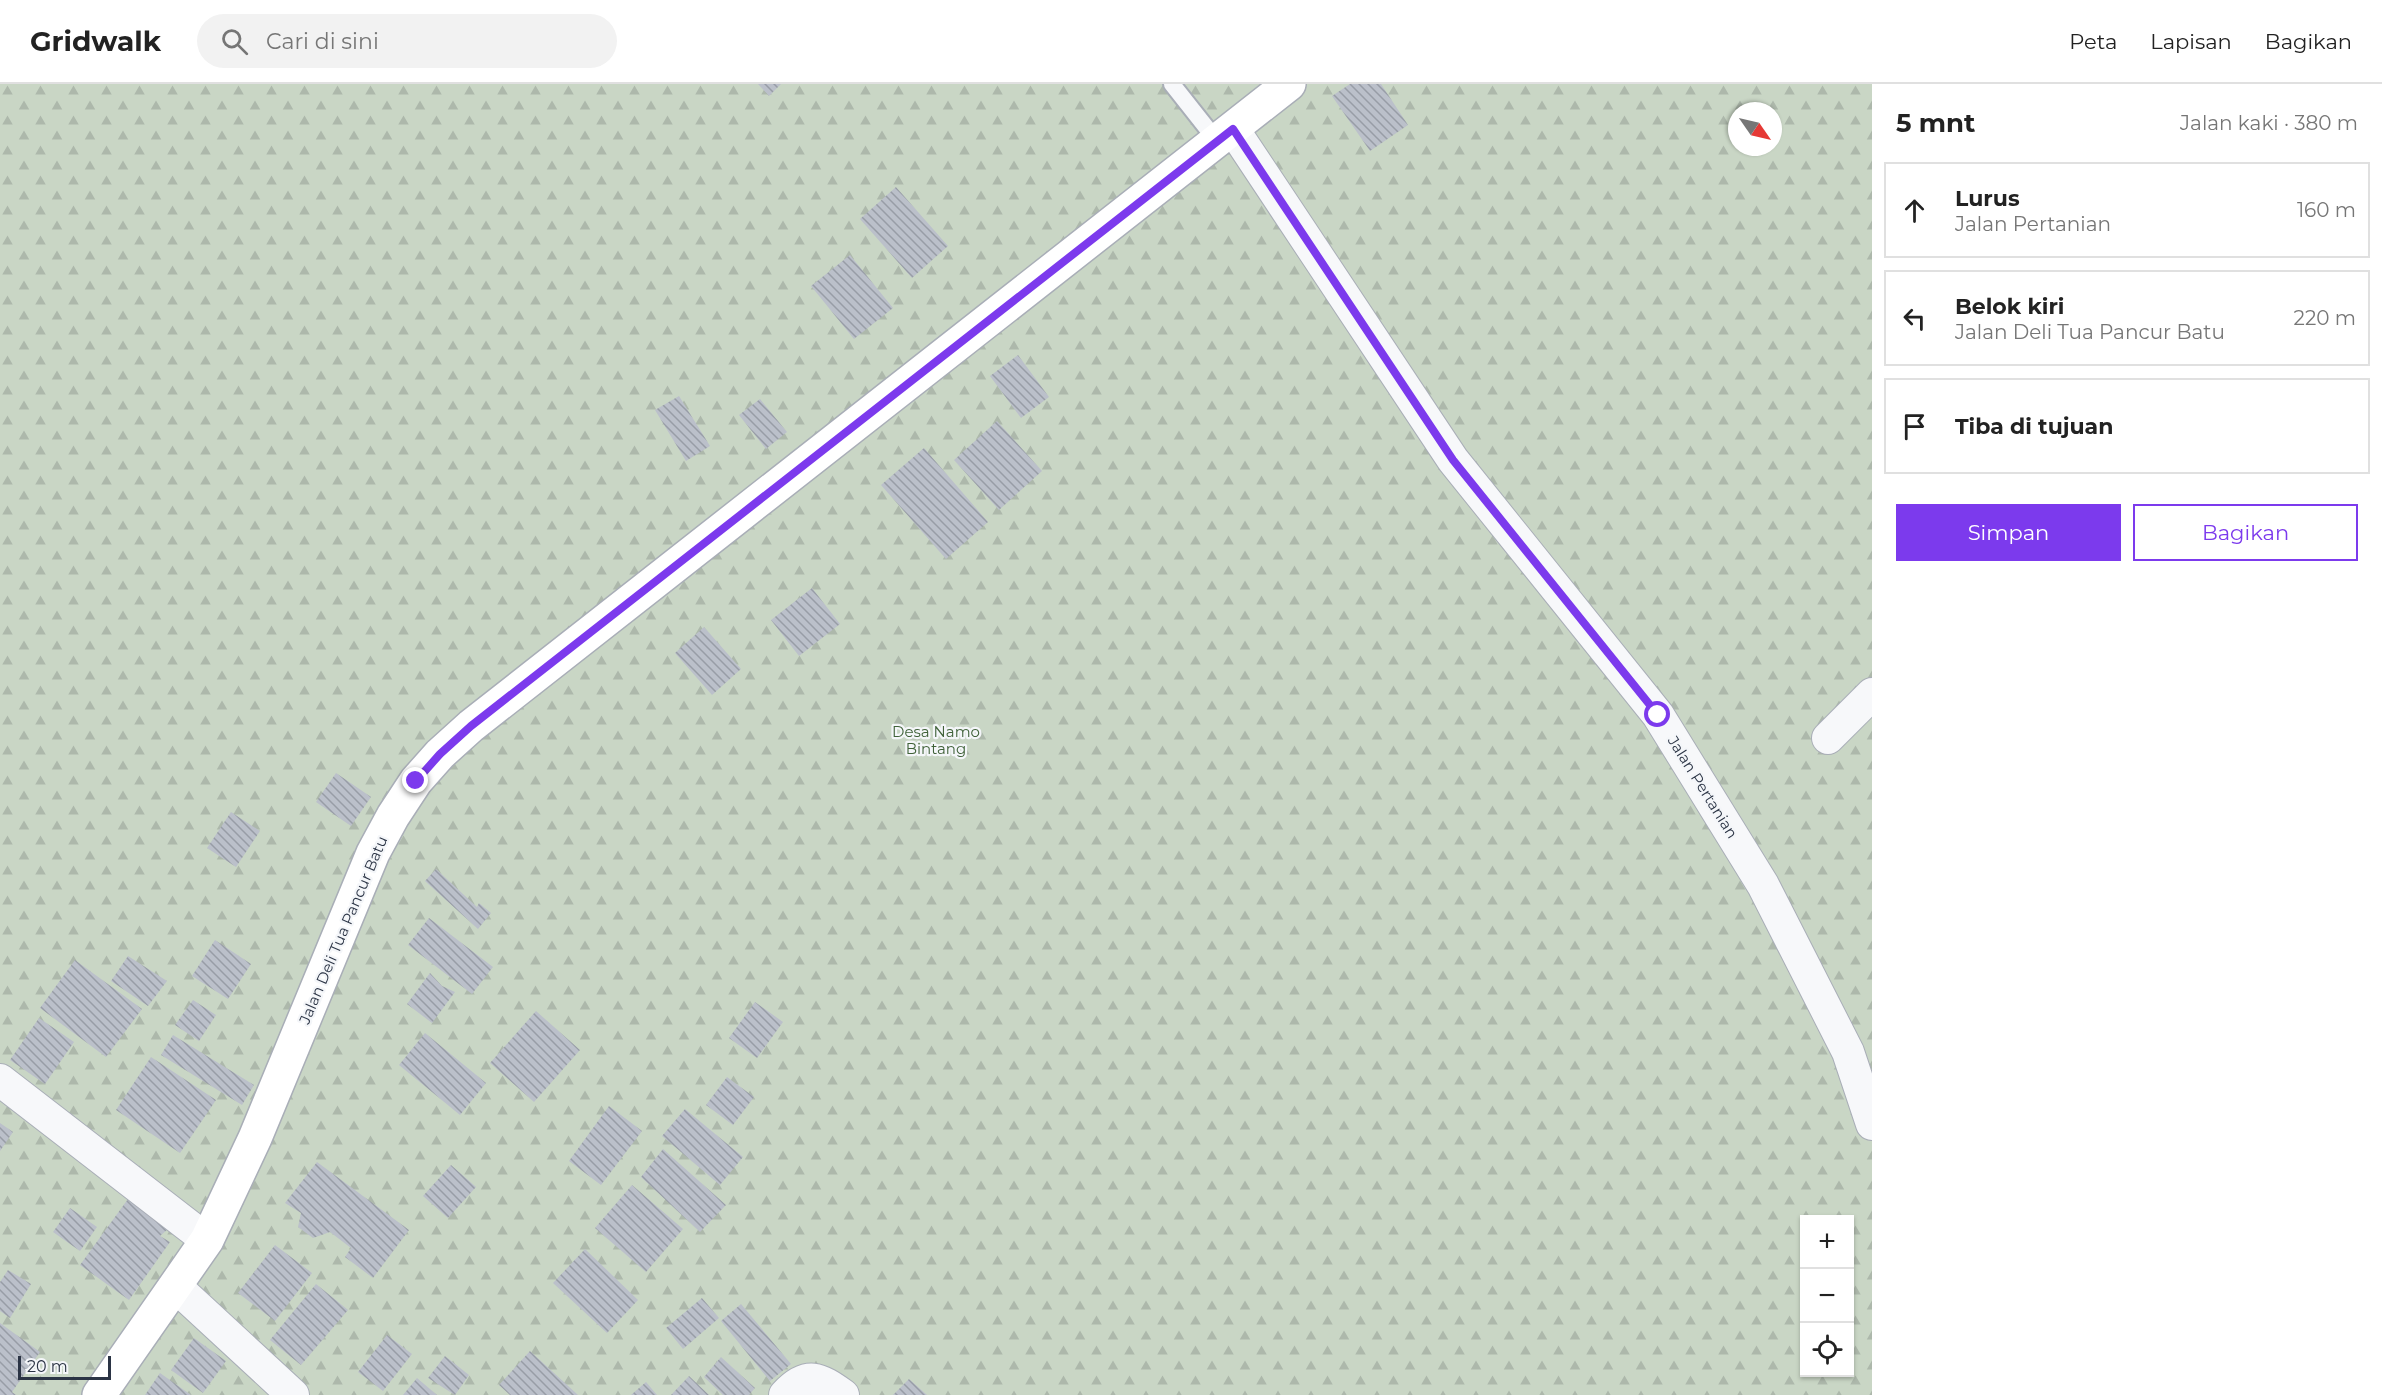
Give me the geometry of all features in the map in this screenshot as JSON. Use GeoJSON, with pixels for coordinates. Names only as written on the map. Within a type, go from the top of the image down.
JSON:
{"type":"FeatureCollection","features":[{"type":"Feature","properties":{"kind":"main road","name":"Jalan Deli Tua Pancur Batu"},"geometry":{"type":"LineString","coordinates":[[99,1395],[207,1240],[255,1138],[373,853],[416,781],[440,754],[471,726],[1289,84]]}},
{"type":"Feature","properties":{"kind":"street","name":"Jalan Pertanian"},"geometry":{"type":"LineString","coordinates":[[1225,135],[1453,460],[1658,715],[1763,885],[1848,1052],[1872,1124]]}},
{"type":"Feature","properties":{"kind":"street"},"geometry":{"type":"LineString","coordinates":[[1828,738],[1872,694]]}},
{"type":"Feature","properties":{"kind":"street"},"geometry":{"type":"LineString","coordinates":[[0,1080],[207,1240]]}},
{"type":"Feature","properties":{"kind":"street"},"geometry":{"type":"LineString","coordinates":[[175,1286],[293,1395]]}},
{"type":"Feature","properties":{"kind":"street"},"geometry":{"type":"LineString","coordinates":[[785,1395],[796,1383],[807,1378],[819,1380],[843,1395]]}},
{"type":"Feature","properties":{"kind":"lane"},"geometry":{"type":"LineString","coordinates":[[1172,84],[1225,135]]}},
{"type":"Feature","properties":{"kind":"green space","name":"Desa Namo Bintang"},"geometry":{"type":"Polygon","coordinates":[[[0,84],[1872,84],[1872,1395],[0,1395],[0,84]]]}},
{"type":"Feature","properties":{"kind":"building"},"geometry":{"type":"Polygon","coordinates":[[[758,84],[781,84],[769,96],[758,84]]]}},
{"type":"Feature","properties":{"kind":"building"},"geometry":{"type":"Polygon","coordinates":[[[1350,84],[1381,84],[1408,125],[1370,151],[1332,96],[1350,84]]]}},
{"type":"Feature","properties":{"kind":"building"},"geometry":{"type":"Polygon","coordinates":[[[896,187],[948,246],[912,278],[860,219],[896,187]]]}},
{"type":"Feature","properties":{"kind":"building"},"geometry":{"type":"Polygon","coordinates":[[[850,255],[893,308],[854,339],[811,286],[850,255]]]}},
{"type":"Feature","properties":{"kind":"building"},"geometry":{"type":"Polygon","coordinates":[[[1018,355],[1049,397],[1021,418],[990,376],[1018,355]]]}},
{"type":"Feature","properties":{"kind":"building"},"geometry":{"type":"Polygon","coordinates":[[[679,396],[710,446],[686,461],[655,410],[679,396]]]}},
{"type":"Feature","properties":{"kind":"building"},"geometry":{"type":"Polygon","coordinates":[[[760,399],[787,432],[766,449],[739,415],[760,399]]]}},
{"type":"Feature","properties":{"kind":"building"},"geometry":{"type":"Polygon","coordinates":[[[997,421],[1042,471],[999,510],[954,460],[997,421]]]}},
{"type":"Feature","properties":{"kind":"building"},"geometry":{"type":"Polygon","coordinates":[[[924,448],[988,522],[946,559],[881,485],[924,448]]]}},
{"type":"Feature","properties":{"kind":"building"},"geometry":{"type":"Polygon","coordinates":[[[812,588],[840,624],[799,656],[771,620],[812,588]]]}},
{"type":"Feature","properties":{"kind":"building"},"geometry":{"type":"Polygon","coordinates":[[[704,627],[741,669],[712,695],[675,653],[704,627]]]}},
{"type":"Feature","properties":{"kind":"building"},"geometry":{"type":"Polygon","coordinates":[[[336,773],[371,797],[351,826],[316,802],[336,773]]]}},
{"type":"Feature","properties":{"kind":"building"},"geometry":{"type":"Polygon","coordinates":[[[231,812],[260,831],[236,867],[207,848],[231,812]]]}},
{"type":"Feature","properties":{"kind":"building"},"geometry":{"type":"Polygon","coordinates":[[[436,869],[477,907],[479,903],[491,913],[478,929],[425,881],[436,869]]]}},
{"type":"Feature","properties":{"kind":"building"},"geometry":{"type":"Polygon","coordinates":[[[429,918],[493,967],[472,994],[408,945],[429,918]]]}},
{"type":"Feature","properties":{"kind":"building"},"geometry":{"type":"Polygon","coordinates":[[[215,940],[251,964],[228,999],[192,976],[215,940]]]}},
{"type":"Feature","properties":{"kind":"building"},"geometry":{"type":"Polygon","coordinates":[[[128,956],[167,981],[148,1006],[111,981],[128,956]]]}},
{"type":"Feature","properties":{"kind":"building"},"geometry":{"type":"Polygon","coordinates":[[[75,960],[142,1009],[106,1057],[40,1008],[75,960]]]}},
{"type":"Feature","properties":{"kind":"building"},"geometry":{"type":"Polygon","coordinates":[[[430,973],[442,986],[455,992],[432,1023],[407,1004],[430,973]]]}},
{"type":"Feature","properties":{"kind":"building"},"geometry":{"type":"Polygon","coordinates":[[[193,1000],[216,1015],[199,1041],[175,1025],[193,1000]]]}},
{"type":"Feature","properties":{"kind":"building"},"geometry":{"type":"Polygon","coordinates":[[[755,1002],[783,1022],[757,1058],[729,1038],[755,1002]]]}},
{"type":"Feature","properties":{"kind":"building"},"geometry":{"type":"Polygon","coordinates":[[[536,1011],[580,1050],[534,1102],[490,1063],[536,1011]]]}},
{"type":"Feature","properties":{"kind":"building"},"geometry":{"type":"Polygon","coordinates":[[[39,1018],[74,1042],[45,1084],[10,1060],[39,1018]]]}},
{"type":"Feature","properties":{"kind":"building"},"geometry":{"type":"Polygon","coordinates":[[[425,1033],[486,1083],[460,1115],[399,1065],[425,1033]]]}},
{"type":"Feature","properties":{"kind":"building"},"geometry":{"type":"Polygon","coordinates":[[[173,1035],[254,1085],[242,1105],[161,1055],[173,1035]]]}},
{"type":"Feature","properties":{"kind":"building"},"geometry":{"type":"Polygon","coordinates":[[[151,1057],[216,1100],[180,1153],[116,1110],[151,1057]]]}},
{"type":"Feature","properties":{"kind":"building"},"geometry":{"type":"Polygon","coordinates":[[[727,1077],[754,1097],[733,1125],[706,1105],[727,1077]]]}},
{"type":"Feature","properties":{"kind":"building"},"geometry":{"type":"Polygon","coordinates":[[[609,1106],[642,1131],[601,1185],[569,1161],[609,1106]]]}},
{"type":"Feature","properties":{"kind":"building"},"geometry":{"type":"Polygon","coordinates":[[[685,1109],[743,1157],[720,1185],[662,1136],[685,1109]]]}},
{"type":"Feature","properties":{"kind":"building"},"geometry":{"type":"Polygon","coordinates":[[[0,1123],[13,1132],[0,1151],[0,1123]]]}},
{"type":"Feature","properties":{"kind":"building"},"geometry":{"type":"Polygon","coordinates":[[[663,1149],[726,1205],[700,1232],[641,1177],[663,1149]]]}},
{"type":"Feature","properties":{"kind":"building"},"geometry":{"type":"Polygon","coordinates":[[[317,1162],[409,1230],[373,1278],[345,1257],[351,1248],[330,1232],[313,1238],[298,1227],[301,1213],[285,1203],[317,1162]]]}},
{"type":"Feature","properties":{"kind":"building"},"geometry":{"type":"Polygon","coordinates":[[[451,1165],[476,1187],[448,1218],[423,1196],[451,1165]]]}},
{"type":"Feature","properties":{"kind":"building"},"geometry":{"type":"Polygon","coordinates":[[[632,1185],[683,1229],[646,1272],[595,1228],[632,1185]]]}},
{"type":"Feature","properties":{"kind":"building"},"geometry":{"type":"Polygon","coordinates":[[[128,1199],[168,1229],[160,1236],[170,1242],[129,1300],[80,1265],[128,1199]]]}},
{"type":"Feature","properties":{"kind":"building"},"geometry":{"type":"Polygon","coordinates":[[[70,1208],[97,1227],[80,1251],[53,1232],[70,1208]]]}},
{"type":"Feature","properties":{"kind":"building"},"geometry":{"type":"Polygon","coordinates":[[[275,1245],[312,1273],[275,1321],[238,1293],[275,1245]]]}},
{"type":"Feature","properties":{"kind":"building"},"geometry":{"type":"Polygon","coordinates":[[[585,1249],[638,1300],[607,1333],[553,1283],[585,1249]]]}},
{"type":"Feature","properties":{"kind":"building"},"geometry":{"type":"Polygon","coordinates":[[[8,1270],[31,1284],[10,1318],[0,1311],[0,1282],[8,1270]]]}},
{"type":"Feature","properties":{"kind":"building"},"geometry":{"type":"Polygon","coordinates":[[[316,1284],[348,1310],[301,1365],[270,1340],[316,1284]]]}},
{"type":"Feature","properties":{"kind":"building"},"geometry":{"type":"Polygon","coordinates":[[[702,1298],[719,1318],[683,1349],[666,1328],[702,1298]]]}},
{"type":"Feature","properties":{"kind":"building"},"geometry":{"type":"Polygon","coordinates":[[[741,1304],[791,1364],[770,1381],[721,1321],[741,1304]]]}},
{"type":"Feature","properties":{"kind":"building"},"geometry":{"type":"Polygon","coordinates":[[[0,1323],[40,1352],[12,1392],[16,1395],[0,1395],[0,1323]]]}},
{"type":"Feature","properties":{"kind":"building"},"geometry":{"type":"Polygon","coordinates":[[[387,1335],[412,1354],[383,1391],[358,1372],[387,1335]]]}},
{"type":"Feature","properties":{"kind":"building"},"geometry":{"type":"Polygon","coordinates":[[[194,1338],[226,1361],[203,1393],[171,1370],[194,1338]]]}},
{"type":"Feature","properties":{"kind":"building"},"geometry":{"type":"Polygon","coordinates":[[[530,1351],[578,1395],[510,1395],[499,1385],[530,1351]]]}},
{"type":"Feature","properties":{"kind":"building"},"geometry":{"type":"Polygon","coordinates":[[[445,1356],[469,1375],[455,1395],[428,1378],[445,1356]]]}},
{"type":"Feature","properties":{"kind":"building"},"geometry":{"type":"Polygon","coordinates":[[[721,1357],[755,1388],[749,1395],[723,1395],[704,1377],[721,1357]]]}},
{"type":"Feature","properties":{"kind":"building"},"geometry":{"type":"Polygon","coordinates":[[[160,1373],[191,1395],[145,1395],[160,1373]]]}},
{"type":"Feature","properties":{"kind":"building"},"geometry":{"type":"Polygon","coordinates":[[[689,1376],[709,1395],[671,1395],[689,1376]]]}},
{"type":"Feature","properties":{"kind":"building"},"geometry":{"type":"Polygon","coordinates":[[[417,1378],[437,1395],[403,1395],[417,1378]]]}},
{"type":"Feature","properties":{"kind":"building"},"geometry":{"type":"Polygon","coordinates":[[[909,1379],[927,1395],[893,1395],[909,1379]]]}},
{"type":"Feature","properties":{"kind":"building"},"geometry":{"type":"Polygon","coordinates":[[[646,1382],[657,1395],[631,1395],[646,1382]]]}},
{"type":"Feature","properties":{"kind":"route"},"geometry":{"type":"LineString","coordinates":[[416,781],[440,754],[471,726],[1233,129],[1453,460],[1658,715]]}}]}
